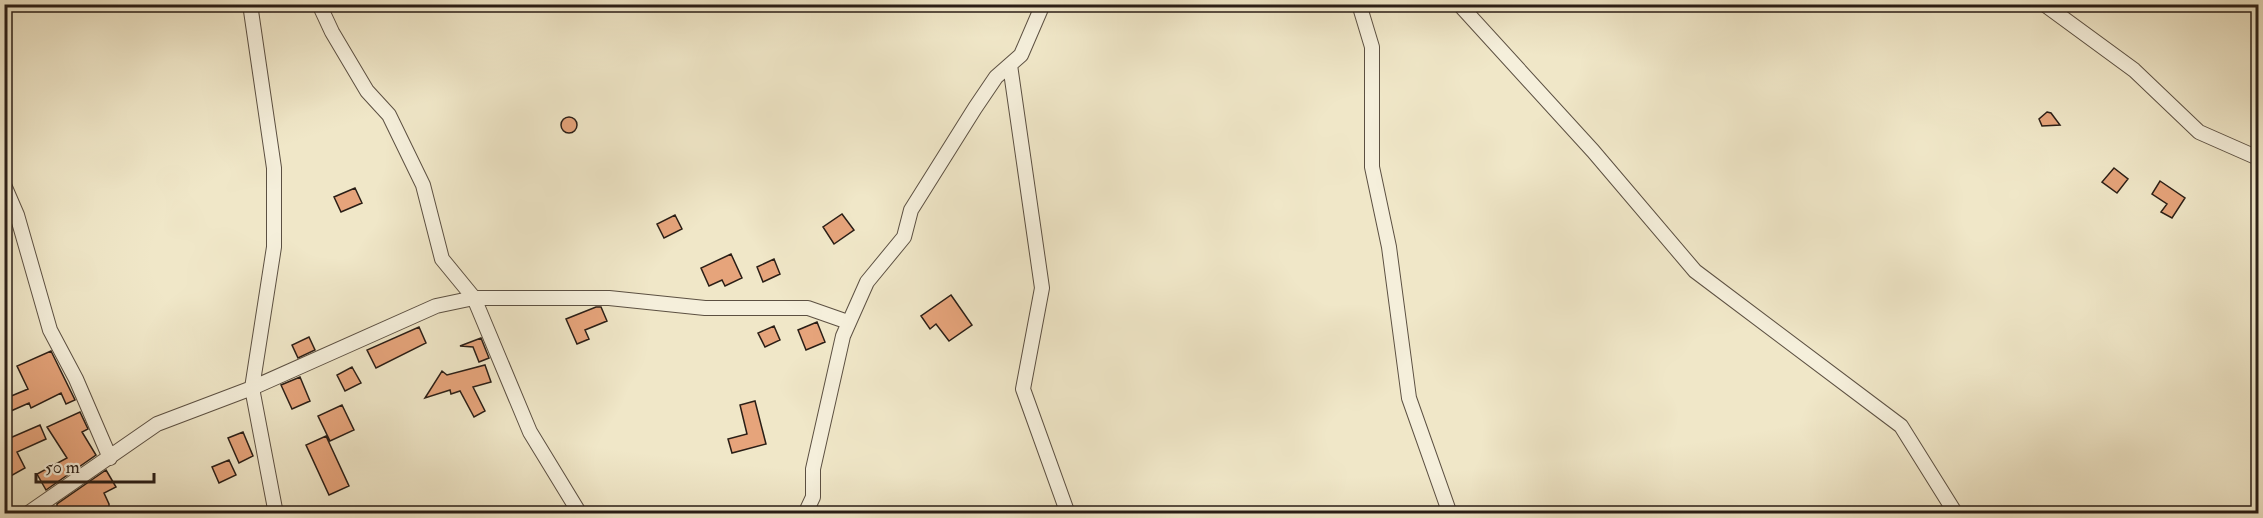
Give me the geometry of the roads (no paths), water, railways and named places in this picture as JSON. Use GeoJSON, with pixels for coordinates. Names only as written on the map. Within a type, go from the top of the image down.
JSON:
{"type":"FeatureCollection","features":[{"type":"Feature","properties":{"kind":"street"},"geometry":{"type":"LineString","coordinates":[[250,4],[274,168],[274,235],[252,388],[276,513]]}},
{"type":"Feature","properties":{"kind":"street"},"geometry":{"type":"LineString","coordinates":[[319,4],[332,32],[367,91],[390,115],[423,185],[442,259],[474,298],[530,432],[580,513]]}},
{"type":"Feature","properties":{"kind":"street"},"geometry":{"type":"LineString","coordinates":[[805,513],[813,497],[813,469],[848,322],[867,282],[904,237],[911,210],[952,144],[996,77],[1021,55],[1043,4]]}},
{"type":"Feature","properties":{"kind":"street"},"geometry":{"type":"LineString","coordinates":[[1359,4],[1372,47],[1372,167],[1389,247],[1409,398],[1450,513]]}},
{"type":"Feature","properties":{"kind":"street"},"geometry":{"type":"LineString","coordinates":[[1459,4],[1593,151],[1695,271],[1901,426],[1956,513]]}},
{"type":"Feature","properties":{"kind":"street"},"geometry":{"type":"LineString","coordinates":[[2044,4],[2134,70],[2199,132],[2259,158]]}},
{"type":"Feature","properties":{"kind":"street"},"geometry":{"type":"LineString","coordinates":[[1010,65],[1041,288],[1023,389],[1068,513]]}},
{"type":"Feature","properties":{"kind":"street"},"geometry":{"type":"LineString","coordinates":[[4,185],[17,215],[50,330],[76,379],[110,458]]}},
{"type":"Feature","properties":{"kind":"street"},"geometry":{"type":"LineString","coordinates":[[27,513],[43,509],[157,424],[252,388],[436,306],[474,298],[609,298],[705,308],[808,308],[848,322]]}}]}
